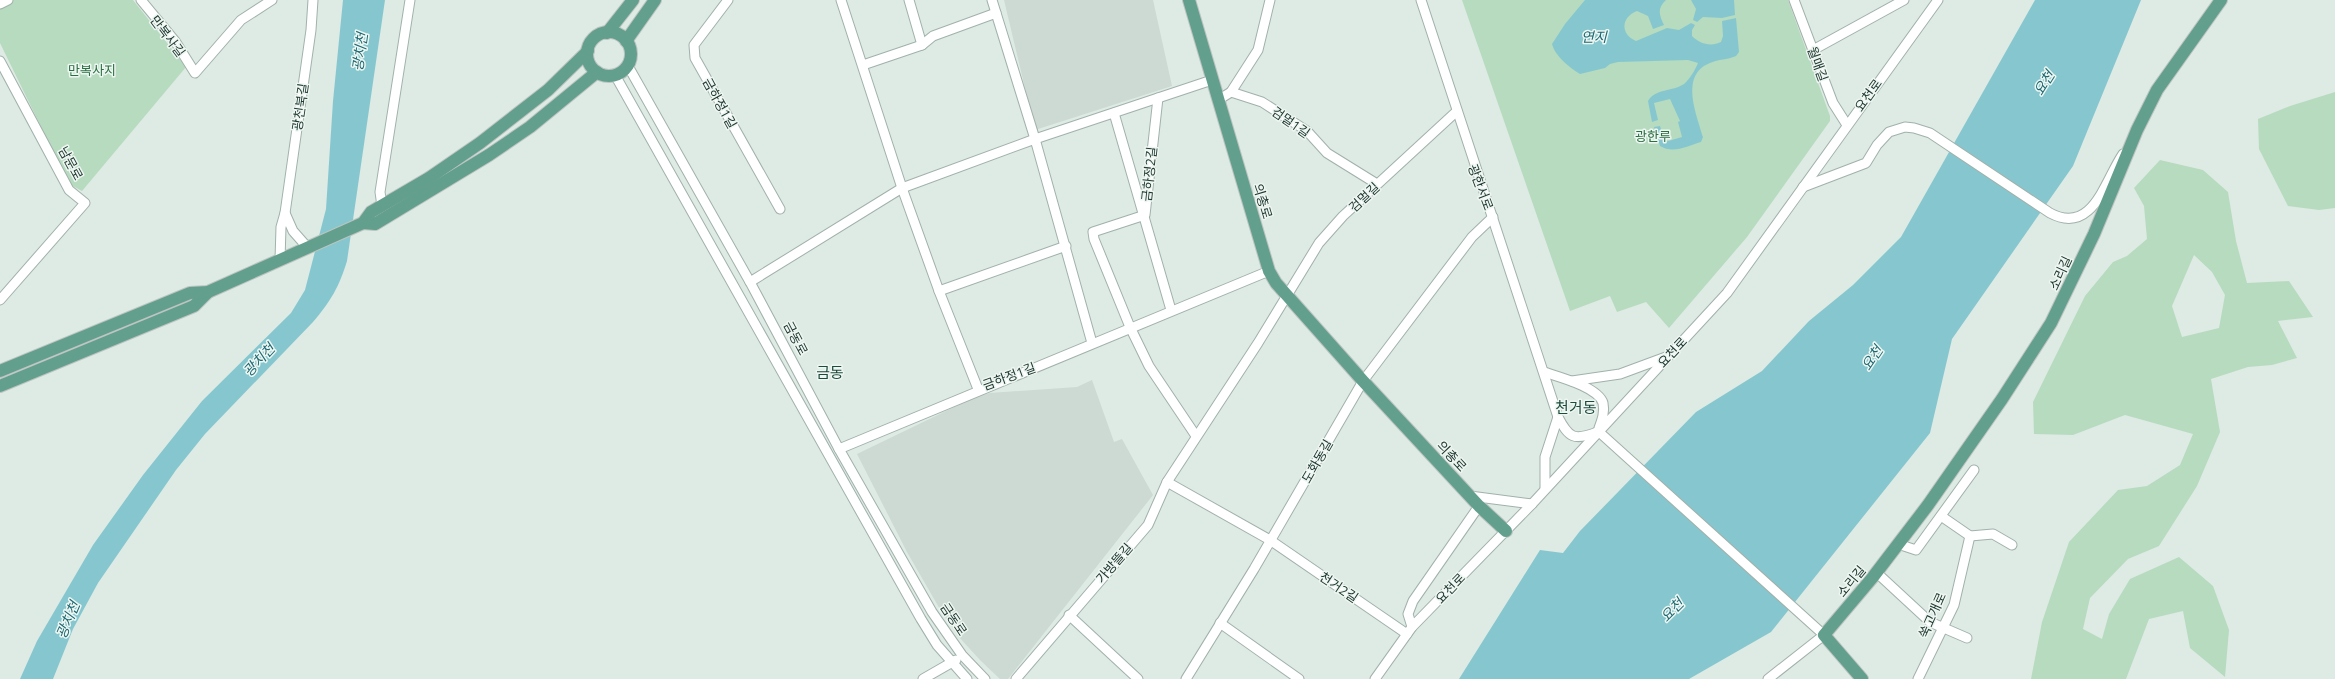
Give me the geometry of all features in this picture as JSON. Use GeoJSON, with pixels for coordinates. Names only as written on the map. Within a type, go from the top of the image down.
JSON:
{"type":"FeatureCollection","features":[{"type":"Feature","properties":{"kind":"main road"},"geometry":{"type":"LineString","coordinates":[[607,33],[633,0]]}},
{"type":"Feature","properties":{"kind":"main road"},"geometry":{"type":"LineString","coordinates":[[626,41],[655,0]]}},
{"type":"Feature","properties":{"kind":"main road","name":"의총로"},"geometry":{"type":"LineString","coordinates":[[1189,0],[1269,271],[1286,296],[1479,506],[1506,531]]}},
{"type":"Feature","properties":{"kind":"main road","name":"소리길"},"geometry":{"type":"LineString","coordinates":[[1824,635],[1876,573],[1898,544],[2002,399],[2051,323],[2094,234],[2135,135],[2157,90],[2221,0]]}},
{"type":"Feature","properties":{"kind":"main road"},"geometry":{"type":"LineString","coordinates":[[363,223],[371,212],[429,178],[480,143],[548,90],[588,51],[594,38],[607,33],[614,33],[626,41],[631,54],[628,66],[615,75],[608,76],[597,72],[590,65],[588,51]]}},
{"type":"Feature","properties":{"kind":"main road"},"geometry":{"type":"LineString","coordinates":[[0,371],[190,293],[208,292],[363,223],[375,224],[489,155],[530,127],[597,72]]}},
{"type":"Feature","properties":{"kind":"main road"},"geometry":{"type":"LineString","coordinates":[[480,143],[489,155]]}},
{"type":"Feature","properties":{"kind":"main road"},"geometry":{"type":"LineString","coordinates":[[0,386],[194,306],[208,292]]}},
{"type":"Feature","properties":{"kind":"main road"},"geometry":{"type":"LineString","coordinates":[[1824,635],[1862,679]]}},
{"type":"Feature","properties":{"kind":"street"},"geometry":{"type":"LineString","coordinates":[[0,4],[8,0]]}},
{"type":"Feature","properties":{"kind":"street","name":"만복사길"},"geometry":{"type":"LineString","coordinates":[[141,0],[175,41],[194,73],[241,20],[272,0]]}},
{"type":"Feature","properties":{"kind":"street","name":"광천북길"},"geometry":{"type":"LineString","coordinates":[[280,260],[281,227],[285,213],[312,30],[313,0]]}},
{"type":"Feature","properties":{"kind":"street"},"geometry":{"type":"LineString","coordinates":[[382,206],[380,192],[410,0]]}},
{"type":"Feature","properties":{"kind":"street","name":"금하정1길"},"geometry":{"type":"LineString","coordinates":[[728,0],[694,45],[695,58],[780,209]]}},
{"type":"Feature","properties":{"kind":"street","name":"금하정1길"},"geometry":{"type":"LineString","coordinates":[[841,0],[902,188],[939,291],[978,389],[1092,343]]}},
{"type":"Feature","properties":{"kind":"street"},"geometry":{"type":"LineString","coordinates":[[909,0],[922,45]]}},
{"type":"Feature","properties":{"kind":"street"},"geometry":{"type":"LineString","coordinates":[[992,0],[1066,246],[1092,343],[1269,271]]}},
{"type":"Feature","properties":{"kind":"street"},"geometry":{"type":"LineString","coordinates":[[1218,100],[1231,92],[1258,50],[1270,0]]}},
{"type":"Feature","properties":{"kind":"street","name":"광한서로"},"geometry":{"type":"LineString","coordinates":[[1421,0],[1457,111],[1471,160],[1493,217],[1558,417],[1565,430],[1574,437],[1598,431]]}},
{"type":"Feature","properties":{"kind":"street","name":"월매길"},"geometry":{"type":"LineString","coordinates":[[1794,0],[1832,103],[1846,125]]}},
{"type":"Feature","properties":{"kind":"street"},"geometry":{"type":"LineString","coordinates":[[1813,50],[1904,0]]}},
{"type":"Feature","properties":{"kind":"street","name":"요천로"},"geometry":{"type":"LineString","coordinates":[[1375,679],[1409,631],[1532,504],[1727,293],[1803,188],[1846,125],[1938,0]]}},
{"type":"Feature","properties":{"kind":"street"},"geometry":{"type":"LineString","coordinates":[[863,64],[922,45],[933,36],[996,13]]}},
{"type":"Feature","properties":{"kind":"street","name":"남문로"},"geometry":{"type":"LineString","coordinates":[[0,61],[69,190],[85,203],[0,300]]}},
{"type":"Feature","properties":{"kind":"street","name":"금동로"},"geometry":{"type":"LineString","coordinates":[[628,66],[750,282],[839,449],[932,612],[962,655],[985,679]]}},
{"type":"Feature","properties":{"kind":"street"},"geometry":{"type":"LineString","coordinates":[[615,75],[920,619],[952,664],[967,679]]}},
{"type":"Feature","properties":{"kind":"street"},"geometry":{"type":"LineString","coordinates":[[750,282],[902,188],[1034,139],[1212,80]]}},
{"type":"Feature","properties":{"kind":"street","name":"검멀1길"},"geometry":{"type":"LineString","coordinates":[[1231,92],[1262,102],[1308,131],[1327,152],[1377,184]]}},
{"type":"Feature","properties":{"kind":"street","name":"금하정2길"},"geometry":{"type":"LineString","coordinates":[[1130,327],[1094,238],[1093,232],[1145,215],[1158,98]]}},
{"type":"Feature","properties":{"kind":"street","name":"검멀길"},"geometry":{"type":"LineString","coordinates":[[1286,296],[1319,243],[1377,184],[1457,111]]}},
{"type":"Feature","properties":{"kind":"street"},"geometry":{"type":"LineString","coordinates":[[1114,113],[1145,215],[1171,310]]}},
{"type":"Feature","properties":{"kind":"street"},"geometry":{"type":"LineString","coordinates":[[1803,188],[1866,163],[1885,135],[1897,129],[1914,128],[1930,133],[2050,213],[2057,217],[2068,218],[2085,213],[2097,204],[2113,169],[2135,135]]}},
{"type":"Feature","properties":{"kind":"street"},"geometry":{"type":"LineString","coordinates":[[285,213],[293,231],[310,247]]}},
{"type":"Feature","properties":{"kind":"street"},"geometry":{"type":"LineString","coordinates":[[1364,381],[1472,237],[1493,217]]}},
{"type":"Feature","properties":{"kind":"street"},"geometry":{"type":"LineString","coordinates":[[939,291],[1066,246]]}},
{"type":"Feature","properties":{"kind":"street","name":"가방뜰길"},"geometry":{"type":"LineString","coordinates":[[1016,679],[1148,524],[1167,482],[1258,343],[1286,296]]}},
{"type":"Feature","properties":{"kind":"street"},"geometry":{"type":"LineString","coordinates":[[1130,327],[1149,366],[1196,436]]}},
{"type":"Feature","properties":{"kind":"street"},"geometry":{"type":"LineString","coordinates":[[1572,381],[1620,374],[1667,357]]}},
{"type":"Feature","properties":{"kind":"street"},"geometry":{"type":"LineString","coordinates":[[1544,372],[1572,381],[1595,394],[1602,402],[1603,415],[1598,431],[1806,617],[1824,635],[1768,679]]}},
{"type":"Feature","properties":{"kind":"street","name":"도화동길"},"geometry":{"type":"LineString","coordinates":[[1186,679],[1364,381]]}},
{"type":"Feature","properties":{"kind":"street"},"geometry":{"type":"LineString","coordinates":[[839,449],[978,389]]}},
{"type":"Feature","properties":{"kind":"street"},"geometry":{"type":"LineString","coordinates":[[1545,489],[1546,457],[1558,417]]}},
{"type":"Feature","properties":{"kind":"street"},"geometry":{"type":"LineString","coordinates":[[1898,544],[1916,550],[1974,470]]}},
{"type":"Feature","properties":{"kind":"street"},"geometry":{"type":"LineString","coordinates":[[1167,482],[1270,540]]}},
{"type":"Feature","properties":{"kind":"street"},"geometry":{"type":"LineString","coordinates":[[1470,496],[1532,504]]}},
{"type":"Feature","properties":{"kind":"street"},"geometry":{"type":"LineString","coordinates":[[1409,631],[1408,614],[1413,601],[1479,506]]}},
{"type":"Feature","properties":{"kind":"street"},"geometry":{"type":"LineString","coordinates":[[1941,516],[1970,536],[1993,534],[2012,545]]}},
{"type":"Feature","properties":{"kind":"street","name":"쑥고개로"},"geometry":{"type":"LineString","coordinates":[[1918,679],[1954,605],[1970,536]]}},
{"type":"Feature","properties":{"kind":"street","name":"천거2길"},"geometry":{"type":"LineString","coordinates":[[1270,540],[1409,631]]}},
{"type":"Feature","properties":{"kind":"street"},"geometry":{"type":"LineString","coordinates":[[1876,573],[1930,622],[1967,638]]}},
{"type":"Feature","properties":{"kind":"street"},"geometry":{"type":"LineString","coordinates":[[1069,615],[1138,679]]}},
{"type":"Feature","properties":{"kind":"street"},"geometry":{"type":"LineString","coordinates":[[1220,623],[1299,679]]}},
{"type":"Feature","properties":{"kind":"street"},"geometry":{"type":"LineString","coordinates":[[923,679],[952,664],[962,655]]}},
{"type":"Feature","properties":{"kind":"shaded area"},"geometry":{"type":"Polygon","coordinates":[[[1004,0],[1153,0],[1172,86],[1035,130],[1004,0]]]}},
{"type":"Feature","properties":{"kind":"shaded area"},"geometry":{"type":"Polygon","coordinates":[[[1092,380],[1114,442],[1122,439],[1153,495],[1008,679],[1000,679],[958,636],[941,611],[907,552],[857,454],[975,397],[990,393],[1077,387],[1092,380]]]}},
{"type":"Feature","properties":{"kind":"green space","name":"만복사지"},"geometry":{"type":"Polygon","coordinates":[[[13,0],[133,0],[186,67],[82,191],[69,184],[0,43],[0,7],[13,0]]]}},
{"type":"Feature","properties":{"kind":"green space","name":"광한루"},"geometry":{"type":"Polygon","coordinates":[[[1462,0],[1788,0],[1830,116],[1830,121],[1747,237],[1669,328],[1646,302],[1617,312],[1610,296],[1570,311],[1462,0]]]}},
{"type":"Feature","properties":{"kind":"green space"},"geometry":{"type":"Polygon","coordinates":[[[2335,92],[2335,208],[2319,210],[2288,206],[2259,149],[2258,119],[2290,106],[2335,92]]]}},
{"type":"Feature","properties":{"kind":"green space"},"geometry":{"type":"Polygon","coordinates":[[[2160,160],[2203,170],[2228,192],[2236,241],[2247,283],[2289,281],[2313,317],[2278,321],[2297,358],[2272,365],[2248,367],[2211,379],[2220,432],[2197,486],[2159,546],[2128,559],[2090,598],[2083,629],[2102,639],[2109,614],[2130,579],[2179,557],[2213,586],[2229,630],[2225,677],[2190,648],[2183,611],[2149,619],[2126,679],[2031,679],[2042,622],[2069,542],[2118,490],[2147,486],[2180,465],[2193,434],[2125,415],[2073,435],[2034,434],[2033,402],[2085,296],[2113,262],[2127,256],[2147,239],[2144,206],[2134,188],[2160,160]],[[2194,255],[2172,306],[2182,337],[2219,328],[2225,295],[2212,272],[2194,255]]]}},
{"type":"Feature","properties":{"kind":"water","name":"광치천"},"geometry":{"type":"Polygon","coordinates":[[[343,0],[385,0],[347,261],[341,279],[330,300],[313,322],[205,434],[176,470],[98,583],[73,629],[53,679],[20,679],[37,641],[93,545],[143,475],[202,401],[291,313],[305,290],[326,209],[333,101],[343,0]]]}},
{"type":"Feature","properties":{"kind":"water","name":"연지"},"geometry":{"type":"Polygon","coordinates":[[[1585,0],[1666,0],[1660,9],[1661,18],[1664,25],[1653,29],[1648,16],[1637,11],[1625,21],[1624,26],[1627,34],[1636,41],[1667,28],[1679,30],[1691,23],[1695,25],[1692,30],[1692,36],[1695,39],[1706,44],[1717,44],[1721,42],[1723,36],[1722,21],[1736,18],[1739,52],[1736,56],[1710,63],[1701,69],[1695,77],[1693,86],[1694,107],[1703,137],[1701,142],[1675,149],[1660,146],[1654,127],[1660,126],[1665,142],[1682,137],[1678,122],[1680,121],[1670,99],[1654,103],[1658,120],[1652,122],[1648,101],[1655,94],[1684,84],[1698,63],[1688,60],[1618,62],[1610,64],[1605,68],[1580,74],[1556,53],[1552,44],[1565,24],[1585,0]]]}},
{"type":"Feature","properties":{"kind":"water"},"geometry":{"type":"Polygon","coordinates":[[[1691,0],[1734,0],[1735,15],[1722,18],[1703,17],[1697,22],[1693,20],[1696,9],[1691,0]]]}},
{"type":"Feature","properties":{"kind":"water","name":"요천"},"geometry":{"type":"Polygon","coordinates":[[[2035,0],[2141,0],[2073,166],[1952,339],[1930,433],[1771,632],[1689,679],[1459,679],[1540,550],[1563,553],[1580,531],[1696,412],[1762,371],[1809,321],[1853,285],[1901,237],[2035,0]]]}},
{"type":"Feature","properties":{"kind":"district","name":"금동"},"geometry":{"type":"Point","coordinates":[830,373]}},
{"type":"Feature","properties":{"kind":"district","name":"천거동"},"geometry":{"type":"Point","coordinates":[1576,408]}}]}
